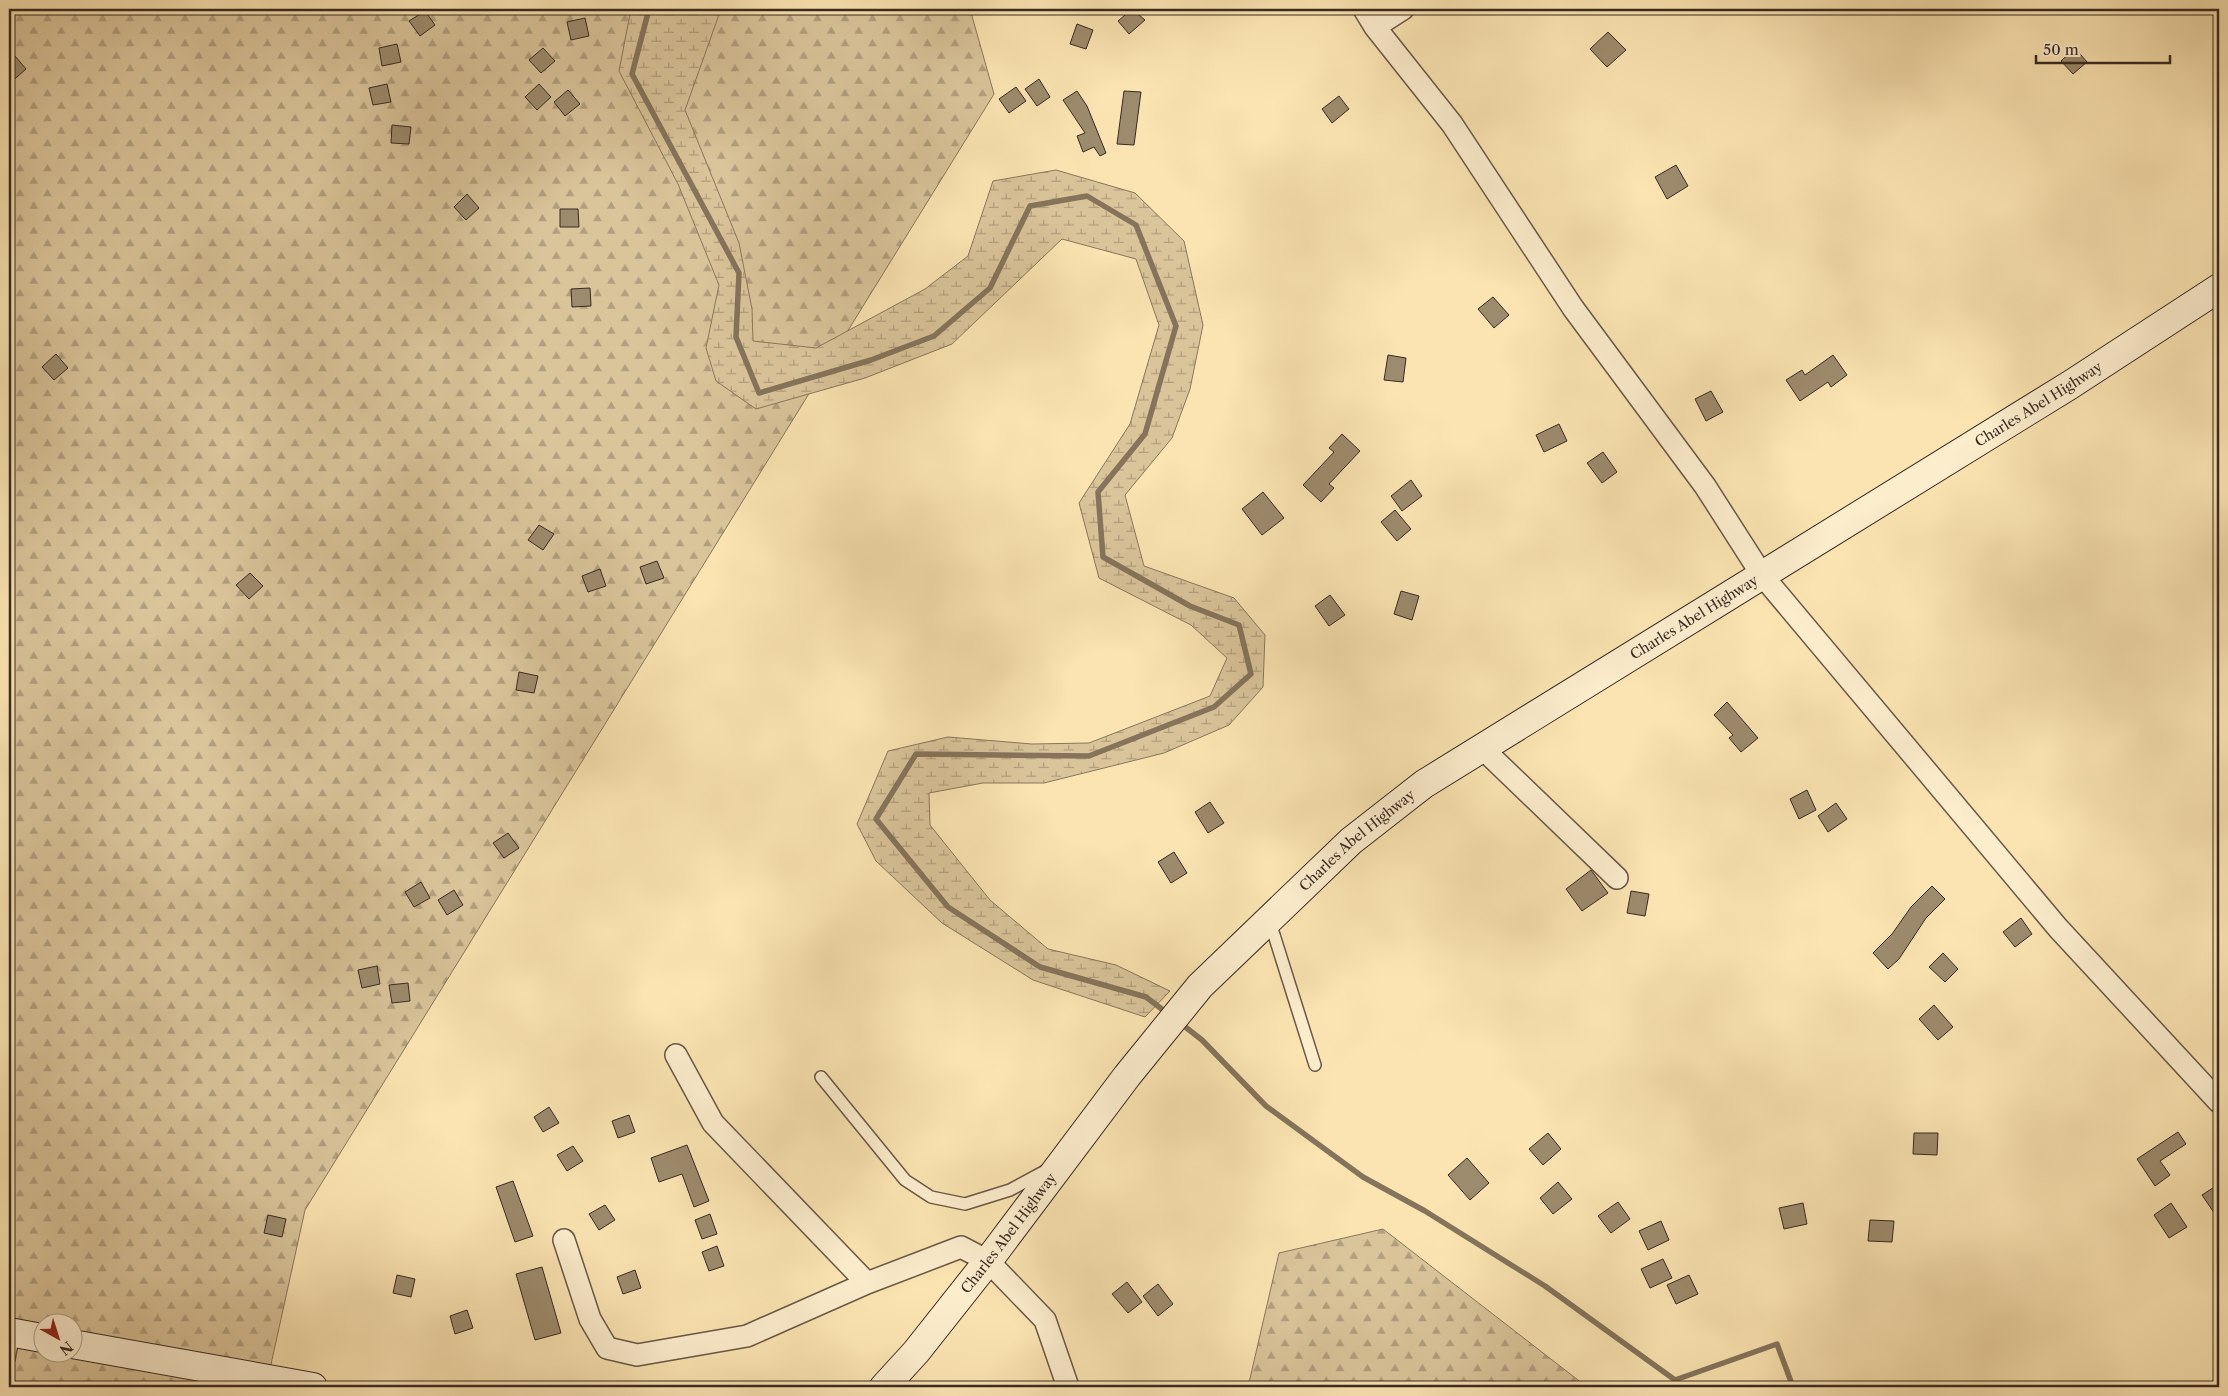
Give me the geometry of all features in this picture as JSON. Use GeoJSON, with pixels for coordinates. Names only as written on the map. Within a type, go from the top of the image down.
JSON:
{"type":"FeatureCollection","features":[{"type":"Feature","properties":{"kind":"main road","name":"Charles Abel Highway"},"geometry":{"type":"LineString","coordinates":[[884,1387],[916,1352],[988,1261],[1127,1076],[1200,986],[1268,918],[1350,841],[1424,784],[2070,385],[2219,288]]}},
{"type":"Feature","properties":{"kind":"main road"},"geometry":{"type":"LineString","coordinates":[[10,1331],[32,1336]]}},
{"type":"Feature","properties":{"kind":"main road"},"geometry":{"type":"LineString","coordinates":[[82,1346],[313,1387]]}},
{"type":"Feature","properties":{"kind":"street"},"geometry":{"type":"LineString","coordinates":[[1364,9],[1375,27],[1452,124],[1573,308],[1705,486],[1762,575],[2058,928],[2219,1102]]}},
{"type":"Feature","properties":{"kind":"street"},"geometry":{"type":"LineString","coordinates":[[1375,27],[1403,9]]}},
{"type":"Feature","properties":{"kind":"street"},"geometry":{"type":"LineString","coordinates":[[1482,748],[1616,878]]}},
{"type":"Feature","properties":{"kind":"street"},"geometry":{"type":"LineString","coordinates":[[676,1056],[713,1123],[867,1283]]}},
{"type":"Feature","properties":{"kind":"street"},"geometry":{"type":"LineString","coordinates":[[564,1240],[590,1319],[607,1348],[637,1355],[747,1336],[867,1283],[961,1247],[988,1261],[1045,1320],[1068,1387]]}},
{"type":"Feature","properties":{"kind":"lane"},"geometry":{"type":"LineString","coordinates":[[1268,918],[1315,1065]]}},
{"type":"Feature","properties":{"kind":"lane"},"geometry":{"type":"LineString","coordinates":[[821,1077],[905,1180],[931,1198],[965,1204],[1010,1190],[1060,1164]]}},
{"type":"Feature","properties":{"kind":"lane"},"geometry":{"type":"LineString","coordinates":[[9,1359],[10,1331]]}},
{"type":"Feature","properties":{"kind":"green space"},"geometry":{"type":"Polygon","coordinates":[[[9,9],[970,9],[994,94],[305,1210],[266,1387],[9,1387],[9,9]]]}},
{"type":"Feature","properties":{"kind":"green space"},"geometry":{"type":"Polygon","coordinates":[[[631,9],[721,9],[685,110],[739,243],[752,309],[753,341],[816,348],[925,289],[968,256],[993,181],[1056,170],[1135,193],[1184,241],[1203,325],[1190,389],[1172,438],[1125,495],[1144,566],[1234,598],[1265,635],[1263,687],[1229,725],[1164,753],[1044,783],[983,783],[929,793],[930,825],[990,900],[1048,949],[1116,965],[1170,991],[1145,1017],[1033,980],[942,923],[876,861],[857,824],[888,751],[948,737],[1032,744],[1089,743],[1210,696],[1227,658],[1191,625],[1099,578],[1079,503],[1130,424],[1159,325],[1136,259],[1062,239],[952,344],[865,378],[756,409],[716,381],[706,348],[719,285],[678,184],[619,71],[631,9]]]}},
{"type":"Feature","properties":{"kind":"green space"},"geometry":{"type":"Polygon","coordinates":[[[1383,1229],[1587,1387],[1248,1387],[1279,1253],[1383,1229]]]}},
{"type":"Feature","properties":{"kind":"building"},"geometry":{"type":"Polygon","coordinates":[[[1132,9],[1145,20],[1129,34],[1118,21],[1132,9]]]}},
{"type":"Feature","properties":{"kind":"building"},"geometry":{"type":"Polygon","coordinates":[[[425,11],[435,25],[420,36],[409,21],[425,11]]]}},
{"type":"Feature","properties":{"kind":"building"},"geometry":{"type":"Polygon","coordinates":[[[585,18],[589,36],[571,40],[567,22],[585,18]]]}},
{"type":"Feature","properties":{"kind":"building"},"geometry":{"type":"Polygon","coordinates":[[[1077,24],[1093,30],[1086,49],[1070,44],[1077,24]]]}},
{"type":"Feature","properties":{"kind":"building"},"geometry":{"type":"Polygon","coordinates":[[[1608,32],[1626,50],[1607,67],[1590,49],[1608,32]]]}},
{"type":"Feature","properties":{"kind":"building"},"geometry":{"type":"Polygon","coordinates":[[[397,44],[401,62],[382,66],[379,48],[397,44]]]}},
{"type":"Feature","properties":{"kind":"building"},"geometry":{"type":"Polygon","coordinates":[[[543,48],[555,61],[541,73],[529,60],[543,48]]]}},
{"type":"Feature","properties":{"kind":"building"},"geometry":{"type":"Polygon","coordinates":[[[2075,48],[2087,62],[2073,74],[2061,61],[2075,48]]]}},
{"type":"Feature","properties":{"kind":"building"},"geometry":{"type":"Polygon","coordinates":[[[9,49],[26,69],[9,84],[9,49]]]}},
{"type":"Feature","properties":{"kind":"building"},"geometry":{"type":"Polygon","coordinates":[[[1039,79],[1050,97],[1037,106],[1025,89],[1039,79]]]}},
{"type":"Feature","properties":{"kind":"building"},"geometry":{"type":"Polygon","coordinates":[[[387,84],[391,102],[373,105],[369,88],[387,84]]]}},
{"type":"Feature","properties":{"kind":"building"},"geometry":{"type":"Polygon","coordinates":[[[539,84],[551,97],[537,110],[525,97],[539,84]]]}},
{"type":"Feature","properties":{"kind":"building"},"geometry":{"type":"Polygon","coordinates":[[[1016,87],[1026,101],[1009,113],[999,99],[1016,87]]]}},
{"type":"Feature","properties":{"kind":"building"},"geometry":{"type":"Polygon","coordinates":[[[568,90],[580,104],[565,116],[554,102],[568,90]]]}},
{"type":"Feature","properties":{"kind":"building"},"geometry":{"type":"Polygon","coordinates":[[[1077,91],[1087,106],[1106,153],[1100,156],[1094,147],[1083,152],[1077,136],[1085,133],[1063,100],[1077,91]]]}},
{"type":"Feature","properties":{"kind":"building"},"geometry":{"type":"Polygon","coordinates":[[[1124,91],[1141,92],[1134,145],[1117,144],[1124,91]]]}},
{"type":"Feature","properties":{"kind":"building"},"geometry":{"type":"Polygon","coordinates":[[[1339,96],[1349,109],[1332,123],[1322,109],[1339,96]]]}},
{"type":"Feature","properties":{"kind":"building"},"geometry":{"type":"Polygon","coordinates":[[[392,125],[411,127],[409,144],[391,143],[392,125]]]}},
{"type":"Feature","properties":{"kind":"building"},"geometry":{"type":"Polygon","coordinates":[[[1676,165],[1688,186],[1667,199],[1655,177],[1676,165]]]}},
{"type":"Feature","properties":{"kind":"building"},"geometry":{"type":"Polygon","coordinates":[[[467,194],[479,208],[466,220],[454,207],[467,194]]]}},
{"type":"Feature","properties":{"kind":"building"},"geometry":{"type":"Polygon","coordinates":[[[560,209],[578,209],[579,227],[560,227],[560,209]]]}},
{"type":"Feature","properties":{"kind":"building"},"geometry":{"type":"Polygon","coordinates":[[[590,288],[591,306],[572,307],[571,289],[590,288]]]}},
{"type":"Feature","properties":{"kind":"building"},"geometry":{"type":"Polygon","coordinates":[[[1493,297],[1509,315],[1494,328],[1478,309],[1493,297]]]}},
{"type":"Feature","properties":{"kind":"building"},"geometry":{"type":"Polygon","coordinates":[[[56,354],[68,368],[54,380],[42,367],[56,354]]]}},
{"type":"Feature","properties":{"kind":"building"},"geometry":{"type":"Polygon","coordinates":[[[1388,355],[1406,358],[1403,382],[1384,380],[1388,355]]]}},
{"type":"Feature","properties":{"kind":"building"},"geometry":{"type":"Polygon","coordinates":[[[1833,355],[1847,375],[1831,387],[1828,382],[1800,401],[1786,380],[1802,370],[1805,375],[1833,355]]]}},
{"type":"Feature","properties":{"kind":"building"},"geometry":{"type":"Polygon","coordinates":[[[1711,391],[1723,412],[1706,421],[1695,399],[1711,391]]]}},
{"type":"Feature","properties":{"kind":"building"},"geometry":{"type":"Polygon","coordinates":[[[1559,424],[1567,441],[1544,452],[1536,435],[1559,424]]]}},
{"type":"Feature","properties":{"kind":"building"},"geometry":{"type":"Polygon","coordinates":[[[1342,434],[1360,451],[1329,484],[1334,488],[1321,502],[1303,485],[1334,452],[1329,448],[1342,434]]]}},
{"type":"Feature","properties":{"kind":"building"},"geometry":{"type":"Polygon","coordinates":[[[1603,452],[1617,472],[1602,483],[1587,463],[1603,452]]]}},
{"type":"Feature","properties":{"kind":"building"},"geometry":{"type":"Polygon","coordinates":[[[1411,480],[1422,496],[1402,511],[1391,496],[1411,480]]]}},
{"type":"Feature","properties":{"kind":"building"},"geometry":{"type":"Polygon","coordinates":[[[1263,492],[1284,518],[1262,535],[1242,509],[1263,492]]]}},
{"type":"Feature","properties":{"kind":"building"},"geometry":{"type":"Polygon","coordinates":[[[1395,510],[1411,529],[1397,541],[1381,522],[1395,510]]]}},
{"type":"Feature","properties":{"kind":"building"},"geometry":{"type":"Polygon","coordinates":[[[539,525],[554,534],[543,550],[528,540],[539,525]]]}},
{"type":"Feature","properties":{"kind":"building"},"geometry":{"type":"Polygon","coordinates":[[[657,561],[664,578],[646,584],[640,567],[657,561]]]}},
{"type":"Feature","properties":{"kind":"building"},"geometry":{"type":"Polygon","coordinates":[[[600,569],[606,586],[588,592],[582,576],[600,569]]]}},
{"type":"Feature","properties":{"kind":"building"},"geometry":{"type":"Polygon","coordinates":[[[250,573],[263,586],[249,599],[236,585],[250,573]]]}},
{"type":"Feature","properties":{"kind":"building"},"geometry":{"type":"Polygon","coordinates":[[[1401,591],[1419,596],[1412,620],[1394,614],[1401,591]]]}},
{"type":"Feature","properties":{"kind":"building"},"geometry":{"type":"Polygon","coordinates":[[[1330,595],[1345,615],[1329,626],[1315,606],[1330,595]]]}},
{"type":"Feature","properties":{"kind":"building"},"geometry":{"type":"Polygon","coordinates":[[[519,672],[538,676],[534,693],[516,690],[519,672]]]}},
{"type":"Feature","properties":{"kind":"building"},"geometry":{"type":"Polygon","coordinates":[[[1727,702],[1758,738],[1741,752],[1729,738],[1733,735],[1714,715],[1727,702]]]}},
{"type":"Feature","properties":{"kind":"building"},"geometry":{"type":"Polygon","coordinates":[[[1807,790],[1816,810],[1799,819],[1790,799],[1807,790]]]}},
{"type":"Feature","properties":{"kind":"building"},"geometry":{"type":"Polygon","coordinates":[[[1210,802],[1224,823],[1208,833],[1195,812],[1210,802]]]}},
{"type":"Feature","properties":{"kind":"building"},"geometry":{"type":"Polygon","coordinates":[[[1836,803],[1847,819],[1828,832],[1818,816],[1836,803]]]}},
{"type":"Feature","properties":{"kind":"building"},"geometry":{"type":"Polygon","coordinates":[[[508,833],[519,848],[504,858],[493,843],[508,833]]]}},
{"type":"Feature","properties":{"kind":"building"},"geometry":{"type":"Polygon","coordinates":[[[1174,852],[1187,873],[1171,883],[1158,862],[1174,852]]]}},
{"type":"Feature","properties":{"kind":"building"},"geometry":{"type":"Polygon","coordinates":[[[1591,870],[1608,893],[1582,911],[1566,889],[1591,870]]]}},
{"type":"Feature","properties":{"kind":"building"},"geometry":{"type":"Polygon","coordinates":[[[421,882],[430,898],[414,907],[405,892],[421,882]]]}},
{"type":"Feature","properties":{"kind":"building"},"geometry":{"type":"Polygon","coordinates":[[[1932,886],[1945,899],[1926,918],[1899,959],[1888,969],[1873,953],[1892,934],[1911,907],[1932,886]]]}},
{"type":"Feature","properties":{"kind":"building"},"geometry":{"type":"Polygon","coordinates":[[[454,890],[463,905],[447,915],[438,900],[454,890]]]}},
{"type":"Feature","properties":{"kind":"building"},"geometry":{"type":"Polygon","coordinates":[[[1631,891],[1649,894],[1645,916],[1627,913],[1631,891]]]}},
{"type":"Feature","properties":{"kind":"building"},"geometry":{"type":"Polygon","coordinates":[[[2021,918],[2032,934],[2015,947],[2003,932],[2021,918]]]}},
{"type":"Feature","properties":{"kind":"building"},"geometry":{"type":"Polygon","coordinates":[[[1943,953],[1958,969],[1945,982],[1929,967],[1943,953]]]}},
{"type":"Feature","properties":{"kind":"building"},"geometry":{"type":"Polygon","coordinates":[[[377,966],[380,984],[362,988],[358,970],[377,966]]]}},
{"type":"Feature","properties":{"kind":"building"},"geometry":{"type":"Polygon","coordinates":[[[408,983],[410,1001],[392,1003],[389,985],[408,983]]]}},
{"type":"Feature","properties":{"kind":"building"},"geometry":{"type":"Polygon","coordinates":[[[1934,1005],[1953,1027],[1938,1040],[1919,1019],[1934,1005]]]}},
{"type":"Feature","properties":{"kind":"building"},"geometry":{"type":"Polygon","coordinates":[[[549,1107],[559,1123],[543,1132],[534,1117],[549,1107]]]}},
{"type":"Feature","properties":{"kind":"building"},"geometry":{"type":"Polygon","coordinates":[[[629,1115],[635,1132],[618,1138],[612,1121],[629,1115]]]}},
{"type":"Feature","properties":{"kind":"building"},"geometry":{"type":"Polygon","coordinates":[[[2178,1132],[2186,1144],[2160,1161],[2170,1175],[2155,1186],[2137,1159],[2178,1132]]]}},
{"type":"Feature","properties":{"kind":"building"},"geometry":{"type":"Polygon","coordinates":[[[1548,1133],[1561,1149],[1543,1165],[1529,1149],[1548,1133]]]}},
{"type":"Feature","properties":{"kind":"building"},"geometry":{"type":"Polygon","coordinates":[[[1914,1133],[1938,1133],[1937,1155],[1913,1154],[1914,1133]]]}},
{"type":"Feature","properties":{"kind":"building"},"geometry":{"type":"Polygon","coordinates":[[[687,1145],[709,1201],[694,1207],[682,1174],[659,1182],[651,1158],[687,1145]]]}},
{"type":"Feature","properties":{"kind":"building"},"geometry":{"type":"Polygon","coordinates":[[[573,1146],[583,1161],[567,1171],[557,1155],[573,1146]]]}},
{"type":"Feature","properties":{"kind":"building"},"geometry":{"type":"Polygon","coordinates":[[[1467,1158],[1489,1183],[1470,1200],[1448,1175],[1467,1158]]]}},
{"type":"Feature","properties":{"kind":"building"},"geometry":{"type":"Polygon","coordinates":[[[513,1181],[533,1236],[515,1242],[496,1187],[513,1181]]]}},
{"type":"Feature","properties":{"kind":"building"},"geometry":{"type":"Polygon","coordinates":[[[1558,1182],[1572,1199],[1553,1214],[1540,1198],[1558,1182]]]}},
{"type":"Feature","properties":{"kind":"building"},"geometry":{"type":"Polygon","coordinates":[[[2219,1184],[2219,1220],[2202,1195],[2219,1184]]]}},
{"type":"Feature","properties":{"kind":"building"},"geometry":{"type":"Polygon","coordinates":[[[1618,1202],[1630,1219],[1611,1233],[1598,1216],[1618,1202]]]}},
{"type":"Feature","properties":{"kind":"building"},"geometry":{"type":"Polygon","coordinates":[[[1803,1203],[1807,1224],[1784,1229],[1779,1208],[1803,1203]]]}},
{"type":"Feature","properties":{"kind":"building"},"geometry":{"type":"Polygon","coordinates":[[[2171,1203],[2187,1227],[2169,1238],[2154,1215],[2171,1203]]]}},
{"type":"Feature","properties":{"kind":"building"},"geometry":{"type":"Polygon","coordinates":[[[605,1205],[615,1220],[599,1230],[589,1214],[605,1205]]]}},
{"type":"Feature","properties":{"kind":"building"},"geometry":{"type":"Polygon","coordinates":[[[710,1214],[717,1234],[702,1239],[695,1220],[710,1214]]]}},
{"type":"Feature","properties":{"kind":"building"},"geometry":{"type":"Polygon","coordinates":[[[268,1215],[286,1219],[282,1237],[264,1233],[268,1215]]]}},
{"type":"Feature","properties":{"kind":"building"},"geometry":{"type":"Polygon","coordinates":[[[1870,1220],[1894,1221],[1892,1242],[1868,1241],[1870,1220]]]}},
{"type":"Feature","properties":{"kind":"building"},"geometry":{"type":"Polygon","coordinates":[[[1661,1221],[1669,1240],[1648,1250],[1639,1231],[1661,1221]]]}},
{"type":"Feature","properties":{"kind":"building"},"geometry":{"type":"Polygon","coordinates":[[[717,1246],[724,1266],[709,1271],[702,1252],[717,1246]]]}},
{"type":"Feature","properties":{"kind":"building"},"geometry":{"type":"Polygon","coordinates":[[[1663,1259],[1672,1278],[1650,1288],[1641,1269],[1663,1259]]]}},
{"type":"Feature","properties":{"kind":"building"},"geometry":{"type":"Polygon","coordinates":[[[542,1267],[561,1333],[535,1340],[516,1274],[542,1267]]]}},
{"type":"Feature","properties":{"kind":"building"},"geometry":{"type":"Polygon","coordinates":[[[635,1270],[641,1288],[623,1294],[617,1277],[635,1270]]]}},
{"type":"Feature","properties":{"kind":"building"},"geometry":{"type":"Polygon","coordinates":[[[397,1275],[415,1279],[411,1297],[393,1293],[397,1275]]]}},
{"type":"Feature","properties":{"kind":"building"},"geometry":{"type":"Polygon","coordinates":[[[1689,1275],[1698,1294],[1676,1304],[1667,1285],[1689,1275]]]}},
{"type":"Feature","properties":{"kind":"building"},"geometry":{"type":"Polygon","coordinates":[[[1127,1282],[1142,1302],[1128,1313],[1112,1294],[1127,1282]]]}},
{"type":"Feature","properties":{"kind":"building"},"geometry":{"type":"Polygon","coordinates":[[[1158,1284],[1173,1304],[1158,1316],[1143,1296],[1158,1284]]]}},
{"type":"Feature","properties":{"kind":"building"},"geometry":{"type":"Polygon","coordinates":[[[467,1310],[473,1328],[455,1334],[450,1316],[467,1310]]]}},
{"type":"Feature","properties":{"kind":"waterway"},"geometry":{"type":"LineString","coordinates":[[649,9],[632,74],[739,273],[736,337],[759,393],[871,360],[934,336],[990,288],[1030,206],[1087,196],[1136,225],[1176,326],[1145,434],[1098,492],[1103,557],[1190,606],[1239,625],[1251,674],[1214,707],[1089,756],[916,754],[876,819],[948,907],[1040,967],[1146,997],[1167,1013]]}},
{"type":"Feature","properties":{"kind":"waterway"},"geometry":{"type":"LineString","coordinates":[[1179,1022],[1202,1040],[1266,1106],[1363,1177],[1425,1211],[1545,1286],[1675,1380],[1777,1344],[1793,1387]]}}]}
